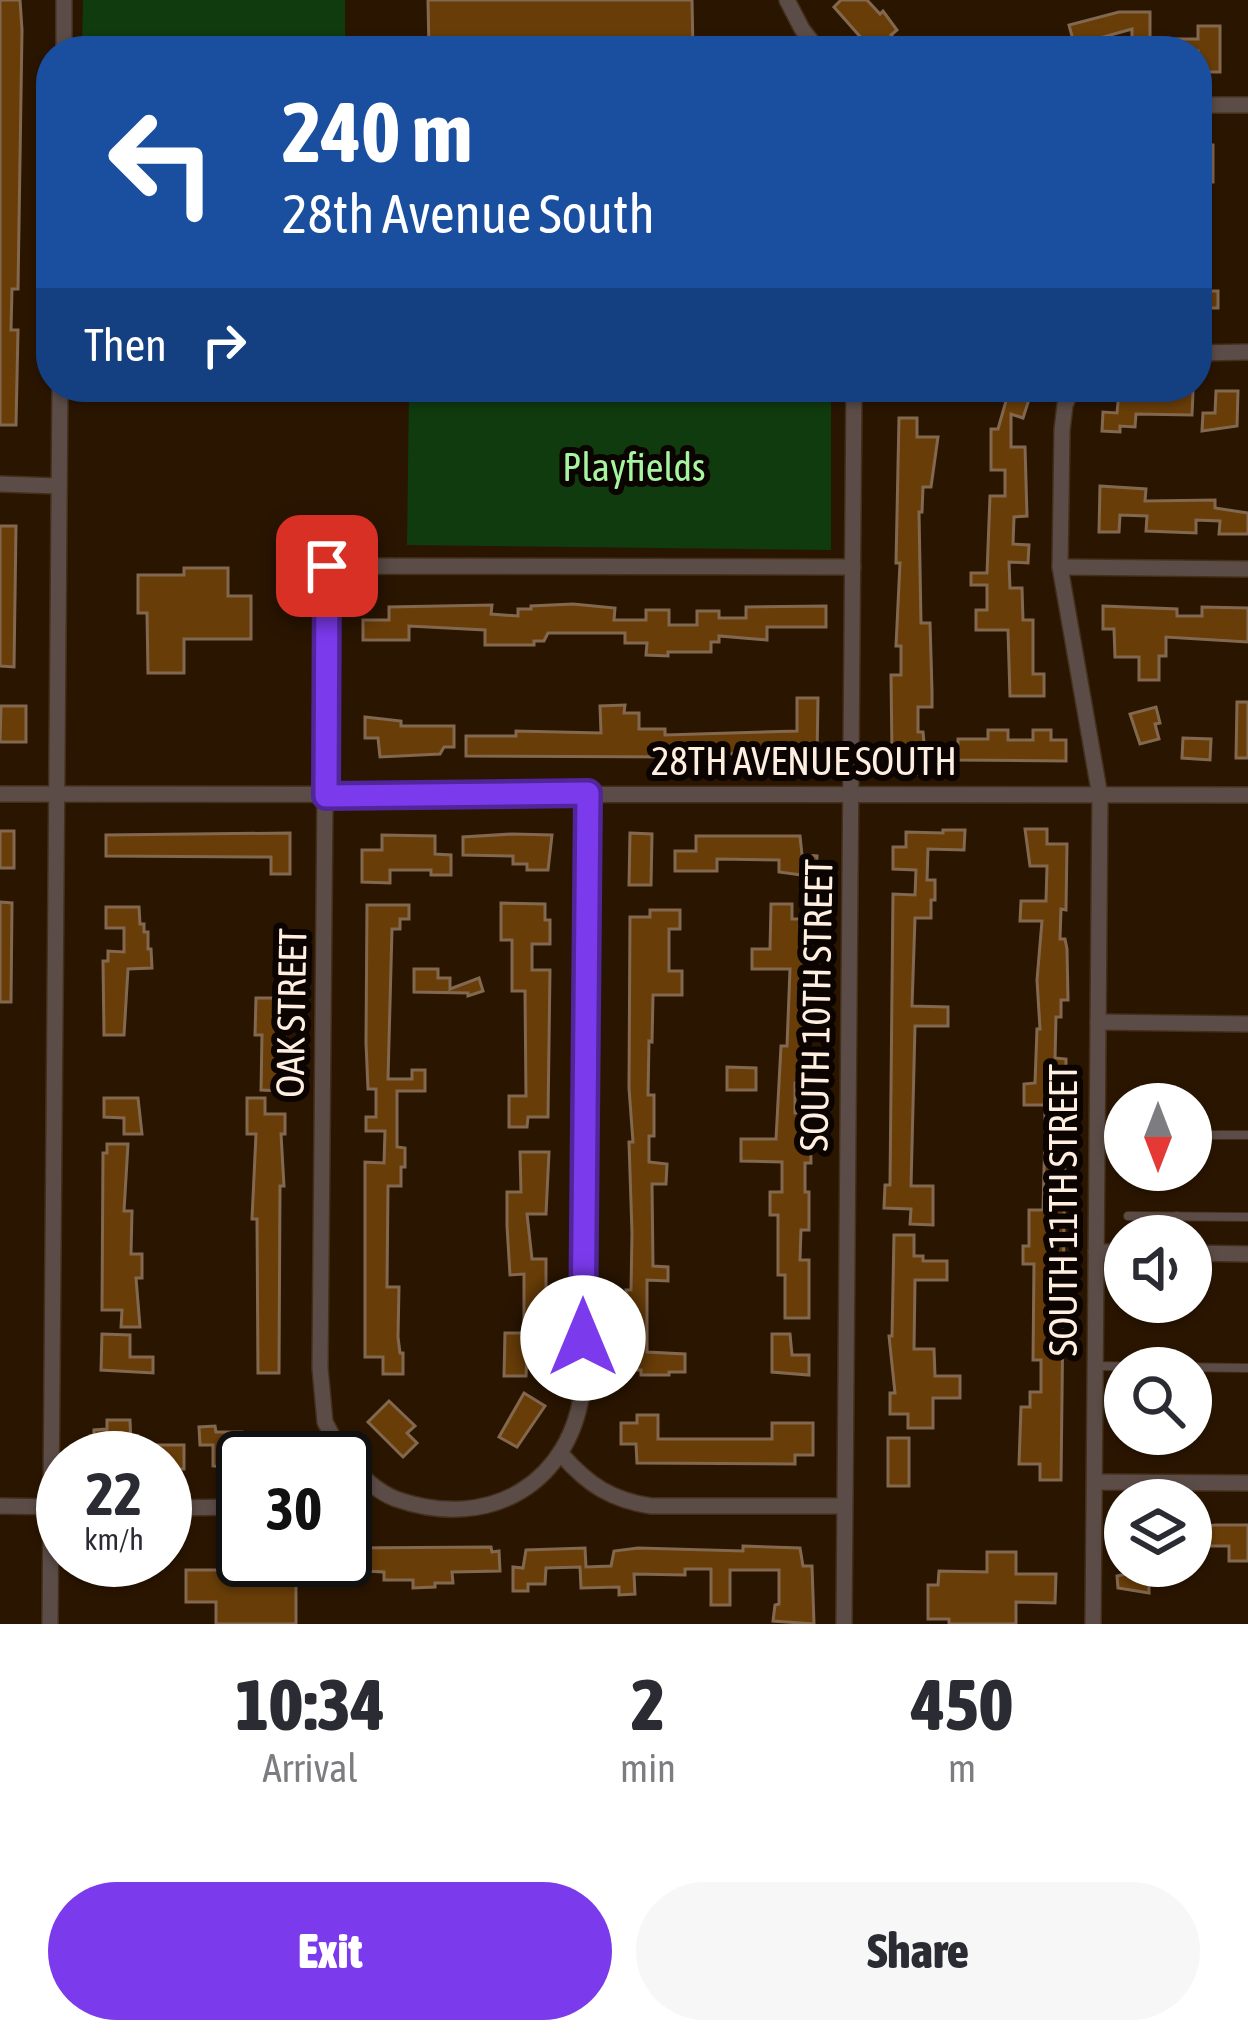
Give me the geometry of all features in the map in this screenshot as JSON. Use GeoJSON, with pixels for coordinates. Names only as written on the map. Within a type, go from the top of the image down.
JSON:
{"type":"FeatureCollection","features":[{"type":"Feature","properties":{"kind":"street"},"geometry":{"type":"LineString","coordinates":[[64,0],[64,36]]}},
{"type":"Feature","properties":{"kind":"street"},"geometry":{"type":"LineString","coordinates":[[788,0],[807,36]]}},
{"type":"Feature","properties":{"kind":"street"},"geometry":{"type":"LineString","coordinates":[[1212,105],[1248,105]]}},
{"type":"Feature","properties":{"kind":"street"},"geometry":{"type":"LineString","coordinates":[[1212,353],[1248,352]]}},
{"type":"Feature","properties":{"kind":"street"},"geometry":{"type":"LineString","coordinates":[[56,1431],[60,402]]}},
{"type":"Feature","properties":{"kind":"street","name":"SOUTH 10TH STREET"},"geometry":{"type":"LineString","coordinates":[[844,1624],[854,402]]}},
{"type":"Feature","properties":{"kind":"street","name":"SOUTH 11TH STREET"},"geometry":{"type":"LineString","coordinates":[[1066,402],[1060,567],[1100,796],[1093,1624]]}},
{"type":"Feature","properties":{"kind":"street"},"geometry":{"type":"LineString","coordinates":[[0,484],[58,486]]}},
{"type":"Feature","properties":{"kind":"street","name":"OAK STREET"},"geometry":{"type":"LineString","coordinates":[[330,1431],[320,1368],[327,566],[853,567]]}},
{"type":"Feature","properties":{"kind":"street"},"geometry":{"type":"LineString","coordinates":[[1060,567],[1248,569]]}},
{"type":"Feature","properties":{"kind":"street"},"geometry":{"type":"LineString","coordinates":[[372,1485],[394,1498],[430,1506],[494,1503],[542,1477],[562,1455],[580,1415],[588,793]]}},
{"type":"Feature","properties":{"kind":"street","name":"28TH AVENUE SOUTH"},"geometry":{"type":"LineString","coordinates":[[0,794],[1248,795]]}},
{"type":"Feature","properties":{"kind":"street"},"geometry":{"type":"LineString","coordinates":[[1098,1022],[1248,1024]]}},
{"type":"Feature","properties":{"kind":"street"},"geometry":{"type":"LineString","coordinates":[[1096,1252],[1104,1252]]}},
{"type":"Feature","properties":{"kind":"street"},"geometry":{"type":"LineString","coordinates":[[1212,1253],[1248,1254]]}},
{"type":"Feature","properties":{"kind":"street"},"geometry":{"type":"LineString","coordinates":[[562,1455],[584,1480],[627,1502],[844,1506]]}},
{"type":"Feature","properties":{"kind":"street"},"geometry":{"type":"LineString","coordinates":[[1094,1482],[1248,1484]]}},
{"type":"Feature","properties":{"kind":"street"},"geometry":{"type":"LineString","coordinates":[[0,1506],[36,1506]]}},
{"type":"Feature","properties":{"kind":"street"},"geometry":{"type":"LineString","coordinates":[[50,1624],[52,1587]]}},
{"type":"Feature","properties":{"kind":"lane"},"geometry":{"type":"LineString","coordinates":[[1097,1134],[1104,1134]]}},
{"type":"Feature","properties":{"kind":"lane"},"geometry":{"type":"LineString","coordinates":[[1212,1135],[1248,1135]]}},
{"type":"Feature","properties":{"kind":"lane"},"geometry":{"type":"LineString","coordinates":[[1212,1216],[1248,1216]]}},
{"type":"Feature","properties":{"kind":"lane"},"geometry":{"type":"LineString","coordinates":[[1095,1366],[1248,1368]]}},
{"type":"Feature","properties":{"kind":"green space"},"geometry":{"type":"Polygon","coordinates":[[[83,0],[345,0],[345,36],[82,36],[83,0]]]}},
{"type":"Feature","properties":{"kind":"green space","name":"Playfields"},"geometry":{"type":"Polygon","coordinates":[[[409,402],[831,402],[831,550],[407,545],[409,402]]]}},
{"type":"Feature","properties":{"kind":"building"},"geometry":{"type":"Polygon","coordinates":[[[0,0],[20,0],[22,30],[18,289],[12,289],[11,330],[18,330],[16,425],[0,425],[0,0]]]}},
{"type":"Feature","properties":{"kind":"building"},"geometry":{"type":"Polygon","coordinates":[[[428,0],[692,0],[693,36],[429,36],[428,0]]]}},
{"type":"Feature","properties":{"kind":"building"},"geometry":{"type":"Polygon","coordinates":[[[841,0],[867,0],[897,30],[892,36],[860,36],[834,7],[841,0]]]}},
{"type":"Feature","properties":{"kind":"building"},"geometry":{"type":"Polygon","coordinates":[[[1119,12],[1150,12],[1150,36],[1132,36],[1132,29],[1107,36],[1072,36],[1069,25],[1119,12]]]}},
{"type":"Feature","properties":{"kind":"building"},"geometry":{"type":"Polygon","coordinates":[[[1198,26],[1220,26],[1220,72],[1212,72],[1212,36],[1198,36],[1198,26]]]}},
{"type":"Feature","properties":{"kind":"building"},"geometry":{"type":"Polygon","coordinates":[[[1212,291],[1218,291],[1218,308],[1212,308],[1212,291]]]}},
{"type":"Feature","properties":{"kind":"building"},"geometry":{"type":"Polygon","coordinates":[[[1216,391],[1238,391],[1237,426],[1202,431],[1203,413],[1215,413],[1216,391]]]}},
{"type":"Feature","properties":{"kind":"building"},"geometry":{"type":"Polygon","coordinates":[[[1006,402],[1028,402],[1023,418],[1011,414],[1011,447],[1025,447],[1027,516],[1014,517],[1013,544],[1029,545],[1028,563],[1009,562],[1010,588],[1022,588],[1023,620],[1033,620],[1033,674],[1044,674],[1044,696],[1010,696],[1008,630],[976,630],[976,610],[987,610],[987,585],[971,585],[971,573],[987,573],[990,496],[1005,496],[1005,470],[991,470],[991,429],[998,429],[1006,402]]]}},
{"type":"Feature","properties":{"kind":"building"},"geometry":{"type":"Polygon","coordinates":[[[1118,402],[1193,402],[1192,415],[1136,414],[1135,427],[1102,431],[1103,412],[1117,413],[1118,402]]]}},
{"type":"Feature","properties":{"kind":"building"},"geometry":{"type":"Polygon","coordinates":[[[899,418],[917,418],[917,437],[938,437],[931,487],[923,487],[919,512],[921,623],[930,623],[932,707],[918,707],[918,732],[923,732],[927,774],[907,775],[906,754],[892,754],[891,675],[901,675],[901,646],[896,646],[899,418]]]}},
{"type":"Feature","properties":{"kind":"building"},"geometry":{"type":"Polygon","coordinates":[[[1100,486],[1146,489],[1145,501],[1215,500],[1215,508],[1248,513],[1248,534],[1219,534],[1220,521],[1196,520],[1196,533],[1146,531],[1147,516],[1120,515],[1119,532],[1099,532],[1100,486]]]}},
{"type":"Feature","properties":{"kind":"building"},"geometry":{"type":"Polygon","coordinates":[[[0,526],[16,526],[14,667],[0,666],[0,526]]]}},
{"type":"Feature","properties":{"kind":"building"},"geometry":{"type":"Polygon","coordinates":[[[184,568],[228,568],[228,596],[251,596],[251,639],[184,639],[184,673],[148,673],[147,613],[138,613],[138,575],[184,575],[184,568]]]}},
{"type":"Feature","properties":{"kind":"building"},"geometry":{"type":"Polygon","coordinates":[[[492,605],[491,614],[518,616],[518,609],[531,606],[615,608],[614,620],[646,620],[646,610],[669,610],[669,625],[697,625],[697,611],[719,611],[719,618],[746,618],[746,607],[826,606],[826,627],[767,627],[767,640],[719,636],[719,642],[711,642],[711,652],[668,652],[668,656],[646,655],[647,643],[625,643],[625,633],[548,633],[534,645],[485,645],[485,630],[409,626],[409,640],[363,640],[363,620],[389,620],[389,607],[492,605]]]}},
{"type":"Feature","properties":{"kind":"building"},"geometry":{"type":"Polygon","coordinates":[[[1103,606],[1177,609],[1177,616],[1202,616],[1202,607],[1248,608],[1248,642],[1166,637],[1166,656],[1159,656],[1159,680],[1139,680],[1139,657],[1115,657],[1114,629],[1103,629],[1103,606]]]}},
{"type":"Feature","properties":{"kind":"building"},"geometry":{"type":"Polygon","coordinates":[[[797,698],[818,698],[817,756],[466,756],[466,736],[516,736],[516,731],[601,733],[600,706],[625,705],[624,713],[639,713],[639,729],[665,729],[665,735],[797,731],[797,698]]]}},
{"type":"Feature","properties":{"kind":"building"},"geometry":{"type":"Polygon","coordinates":[[[1237,702],[1248,702],[1248,758],[1236,758],[1237,702]]]}},
{"type":"Feature","properties":{"kind":"building"},"geometry":{"type":"Polygon","coordinates":[[[1,706],[26,706],[26,742],[0,742],[1,706]]]}},
{"type":"Feature","properties":{"kind":"building"},"geometry":{"type":"Polygon","coordinates":[[[1156,707],[1159,739],[1140,744],[1130,714],[1156,707]]]}},
{"type":"Feature","properties":{"kind":"building"},"geometry":{"type":"Polygon","coordinates":[[[365,717],[401,721],[401,726],[454,726],[454,747],[444,747],[440,754],[380,757],[378,738],[365,738],[365,717]]]}},
{"type":"Feature","properties":{"kind":"building"},"geometry":{"type":"Polygon","coordinates":[[[988,730],[1008,730],[1008,740],[1033,740],[1033,730],[1051,730],[1051,740],[1066,740],[1066,761],[958,760],[958,739],[988,739],[988,730]]]}},
{"type":"Feature","properties":{"kind":"building"},"geometry":{"type":"Polygon","coordinates":[[[1183,738],[1211,739],[1210,760],[1182,758],[1183,738]]]}},
{"type":"Feature","properties":{"kind":"building"},"geometry":{"type":"Polygon","coordinates":[[[1025,829],[1047,829],[1047,844],[1067,844],[1066,910],[1061,909],[1060,939],[1065,939],[1067,949],[1068,1000],[1061,1000],[1061,1017],[1056,1017],[1055,1058],[1066,1059],[1061,1480],[1040,1480],[1040,1464],[1019,1464],[1021,1407],[1030,1407],[1030,1392],[1041,1392],[1041,1360],[1033,1360],[1034,1264],[1023,1264],[1023,1246],[1029,1246],[1029,1210],[1043,1210],[1045,1131],[1045,1105],[1024,1105],[1024,1084],[1035,1083],[1042,921],[1020,921],[1021,901],[1046,901],[1047,866],[1030,866],[1025,829]]]}},
{"type":"Feature","properties":{"kind":"building"},"geometry":{"type":"Polygon","coordinates":[[[965,830],[964,850],[928,849],[927,880],[935,880],[935,900],[931,900],[931,918],[915,918],[912,1006],[948,1007],[948,1026],[915,1026],[911,1186],[933,1186],[933,1225],[910,1224],[911,1209],[884,1208],[885,1185],[890,1185],[893,894],[915,895],[916,870],[893,869],[893,847],[906,847],[906,832],[965,830]]]}},
{"type":"Feature","properties":{"kind":"building"},"geometry":{"type":"Polygon","coordinates":[[[0,831],[14,831],[14,868],[0,868],[0,831]]]}},
{"type":"Feature","properties":{"kind":"building"},"geometry":{"type":"Polygon","coordinates":[[[290,833],[290,874],[271,874],[271,857],[106,856],[106,835],[290,833]]]}},
{"type":"Feature","properties":{"kind":"building"},"geometry":{"type":"Polygon","coordinates":[[[630,833],[652,834],[651,885],[629,885],[630,833]]]}},
{"type":"Feature","properties":{"kind":"building"},"geometry":{"type":"Polygon","coordinates":[[[382,835],[435,836],[435,854],[451,855],[451,875],[390,870],[390,883],[362,882],[362,850],[382,850],[382,835]]]}},
{"type":"Feature","properties":{"kind":"building"},"geometry":{"type":"Polygon","coordinates":[[[552,835],[548,870],[527,870],[527,864],[513,864],[513,856],[463,855],[463,837],[552,835]]]}},
{"type":"Feature","properties":{"kind":"building"},"geometry":{"type":"Polygon","coordinates":[[[696,836],[800,836],[802,855],[817,856],[816,877],[779,872],[779,860],[717,859],[717,871],[675,871],[675,851],[696,851],[696,836]]]}},
{"type":"Feature","properties":{"kind":"building"},"geometry":{"type":"Polygon","coordinates":[[[0,902],[12,903],[11,1002],[0,1002],[0,902]]]}},
{"type":"Feature","properties":{"kind":"building"},"geometry":{"type":"Polygon","coordinates":[[[501,903],[545,904],[545,920],[550,920],[550,944],[532,944],[532,970],[550,970],[548,1117],[528,1117],[527,1127],[509,1127],[509,1096],[526,1096],[525,991],[512,991],[512,940],[501,940],[501,903]]]}},
{"type":"Feature","properties":{"kind":"building"},"geometry":{"type":"Polygon","coordinates":[[[771,904],[792,904],[792,919],[812,919],[811,1038],[802,1038],[802,1069],[811,1069],[811,1083],[795,1083],[795,1113],[810,1112],[811,1163],[805,1163],[809,1230],[801,1230],[800,1260],[809,1260],[809,1318],[785,1318],[785,1275],[778,1275],[778,1215],[770,1215],[770,1192],[782,1192],[782,1162],[741,1161],[741,1139],[776,1139],[781,1046],[787,1046],[790,969],[752,969],[752,949],[770,949],[771,904]]]}},
{"type":"Feature","properties":{"kind":"building"},"geometry":{"type":"Polygon","coordinates":[[[367,905],[409,905],[409,919],[400,919],[400,929],[392,929],[388,1079],[412,1079],[412,1070],[425,1070],[425,1091],[397,1091],[397,1147],[405,1148],[405,1167],[401,1167],[401,1186],[388,1186],[387,1287],[399,1287],[403,1374],[383,1374],[383,1357],[365,1357],[365,1162],[384,1163],[385,1131],[366,1131],[366,1117],[376,1117],[376,1089],[368,1089],[366,1043],[367,905]]]}},
{"type":"Feature","properties":{"kind":"building"},"geometry":{"type":"Polygon","coordinates":[[[106,907],[139,907],[140,924],[148,932],[151,949],[152,968],[128,969],[124,1035],[104,1035],[103,961],[108,961],[108,951],[124,952],[124,928],[106,928],[106,907]]]}},
{"type":"Feature","properties":{"kind":"building"},"geometry":{"type":"Polygon","coordinates":[[[650,910],[680,910],[680,929],[669,929],[669,971],[682,971],[682,995],[653,995],[649,1041],[648,1095],[654,1095],[654,1136],[649,1136],[649,1162],[667,1164],[666,1184],[652,1184],[653,1266],[668,1267],[668,1281],[647,1280],[647,1352],[685,1354],[685,1372],[669,1375],[627,1370],[626,1290],[631,1290],[632,1233],[629,1142],[633,1142],[630,917],[650,917],[650,910]]]}},
{"type":"Feature","properties":{"kind":"building"},"geometry":{"type":"Polygon","coordinates":[[[414,969],[438,969],[438,978],[450,978],[450,989],[479,978],[483,991],[468,996],[414,992],[414,969]]]}},
{"type":"Feature","properties":{"kind":"building"},"geometry":{"type":"Polygon","coordinates":[[[256,998],[278,998],[278,1021],[286,1021],[282,1091],[261,1090],[262,1035],[255,1035],[256,998]]]}},
{"type":"Feature","properties":{"kind":"building"},"geometry":{"type":"Polygon","coordinates":[[[727,1067],[756,1068],[756,1090],[727,1090],[727,1067]]]}},
{"type":"Feature","properties":{"kind":"building"},"geometry":{"type":"Polygon","coordinates":[[[104,1098],[138,1098],[142,1134],[124,1134],[124,1118],[104,1117],[104,1098]]]}},
{"type":"Feature","properties":{"kind":"building"},"geometry":{"type":"Polygon","coordinates":[[[247,1098],[265,1098],[265,1114],[285,1114],[279,1373],[258,1373],[257,1219],[252,1219],[256,1134],[247,1134],[247,1098]]]}},
{"type":"Feature","properties":{"kind":"building"},"geometry":{"type":"Polygon","coordinates":[[[107,1144],[128,1144],[124,1211],[132,1211],[131,1254],[142,1254],[142,1278],[136,1278],[140,1327],[121,1327],[122,1310],[102,1310],[103,1153],[107,1153],[107,1144]]]}},
{"type":"Feature","properties":{"kind":"building"},"geometry":{"type":"Polygon","coordinates":[[[520,1152],[549,1152],[546,1214],[527,1214],[532,1259],[546,1259],[546,1358],[527,1357],[526,1376],[504,1376],[505,1333],[524,1333],[524,1274],[510,1275],[507,1226],[507,1192],[521,1192],[520,1152]]]}},
{"type":"Feature","properties":{"kind":"building"},"geometry":{"type":"Polygon","coordinates":[[[894,1235],[914,1235],[914,1256],[923,1256],[923,1261],[947,1261],[947,1280],[915,1280],[914,1349],[934,1349],[935,1376],[960,1376],[960,1398],[933,1398],[933,1428],[908,1428],[908,1414],[890,1414],[890,1393],[895,1393],[889,1336],[894,1235]]]}},
{"type":"Feature","properties":{"kind":"building"},"geometry":{"type":"Polygon","coordinates":[[[102,1334],[130,1335],[130,1357],[153,1357],[153,1373],[101,1370],[102,1334]]]}},
{"type":"Feature","properties":{"kind":"building"},"geometry":{"type":"Polygon","coordinates":[[[772,1334],[790,1334],[792,1355],[809,1355],[809,1375],[772,1372],[772,1334]]]}},
{"type":"Feature","properties":{"kind":"building"},"geometry":{"type":"Polygon","coordinates":[[[524,1393],[545,1406],[517,1447],[499,1437],[524,1393]]]}},
{"type":"Feature","properties":{"kind":"building"},"geometry":{"type":"Polygon","coordinates":[[[389,1401],[415,1426],[407,1433],[417,1443],[403,1457],[368,1422],[389,1401]]]}},
{"type":"Feature","properties":{"kind":"building"},"geometry":{"type":"Polygon","coordinates":[[[637,1415],[658,1415],[658,1439],[772,1439],[772,1423],[813,1423],[813,1455],[795,1455],[795,1464],[637,1463],[636,1444],[621,1444],[621,1423],[637,1423],[637,1415]]]}},
{"type":"Feature","properties":{"kind":"building"},"geometry":{"type":"Polygon","coordinates":[[[107,1420],[130,1420],[130,1431],[94,1431],[107,1429],[107,1420]]]}},
{"type":"Feature","properties":{"kind":"building"},"geometry":{"type":"Polygon","coordinates":[[[215,1426],[216,1466],[213,1445],[200,1445],[199,1427],[215,1426]]]}},
{"type":"Feature","properties":{"kind":"building"},"geometry":{"type":"Polygon","coordinates":[[[888,1438],[909,1438],[909,1486],[888,1486],[888,1438]]]}},
{"type":"Feature","properties":{"kind":"building"},"geometry":{"type":"Polygon","coordinates":[[[1212,1525],[1248,1525],[1248,1561],[1229,1561],[1229,1546],[1212,1546],[1212,1525]]]}},
{"type":"Feature","properties":{"kind":"building"},"geometry":{"type":"Polygon","coordinates":[[[743,1546],[800,1548],[803,1566],[812,1566],[814,1624],[773,1621],[779,1604],[779,1570],[730,1570],[730,1605],[711,1605],[711,1569],[685,1569],[685,1575],[634,1574],[635,1594],[619,1595],[619,1587],[581,1588],[580,1567],[546,1568],[545,1584],[528,1584],[528,1591],[513,1591],[513,1567],[523,1568],[526,1550],[585,1548],[586,1567],[611,1566],[614,1551],[743,1551],[743,1546]]]}},
{"type":"Feature","properties":{"kind":"building"},"geometry":{"type":"Polygon","coordinates":[[[491,1547],[492,1552],[499,1551],[500,1571],[452,1572],[453,1583],[413,1588],[413,1580],[384,1580],[384,1572],[372,1571],[372,1548],[491,1547]]]}},
{"type":"Feature","properties":{"kind":"building"},"geometry":{"type":"Polygon","coordinates":[[[987,1552],[1016,1552],[1016,1574],[1056,1574],[1055,1603],[1016,1602],[1016,1624],[949,1624],[949,1619],[928,1619],[928,1585],[938,1585],[939,1571],[987,1572],[987,1552]]]}},
{"type":"Feature","properties":{"kind":"building"},"geometry":{"type":"Polygon","coordinates":[[[192,1570],[216,1570],[216,1587],[296,1587],[296,1624],[216,1624],[216,1602],[186,1602],[192,1570]]]}},
{"type":"Feature","properties":{"kind":"building"},"geometry":{"type":"Polygon","coordinates":[[[1149,1587],[1149,1593],[1118,1588],[1149,1587]]]}},
{"type":"Feature","properties":{"kind":"route"},"geometry":{"type":"LineString","coordinates":[[327,566],[326,796],[588,793],[583,1338]]}}]}
